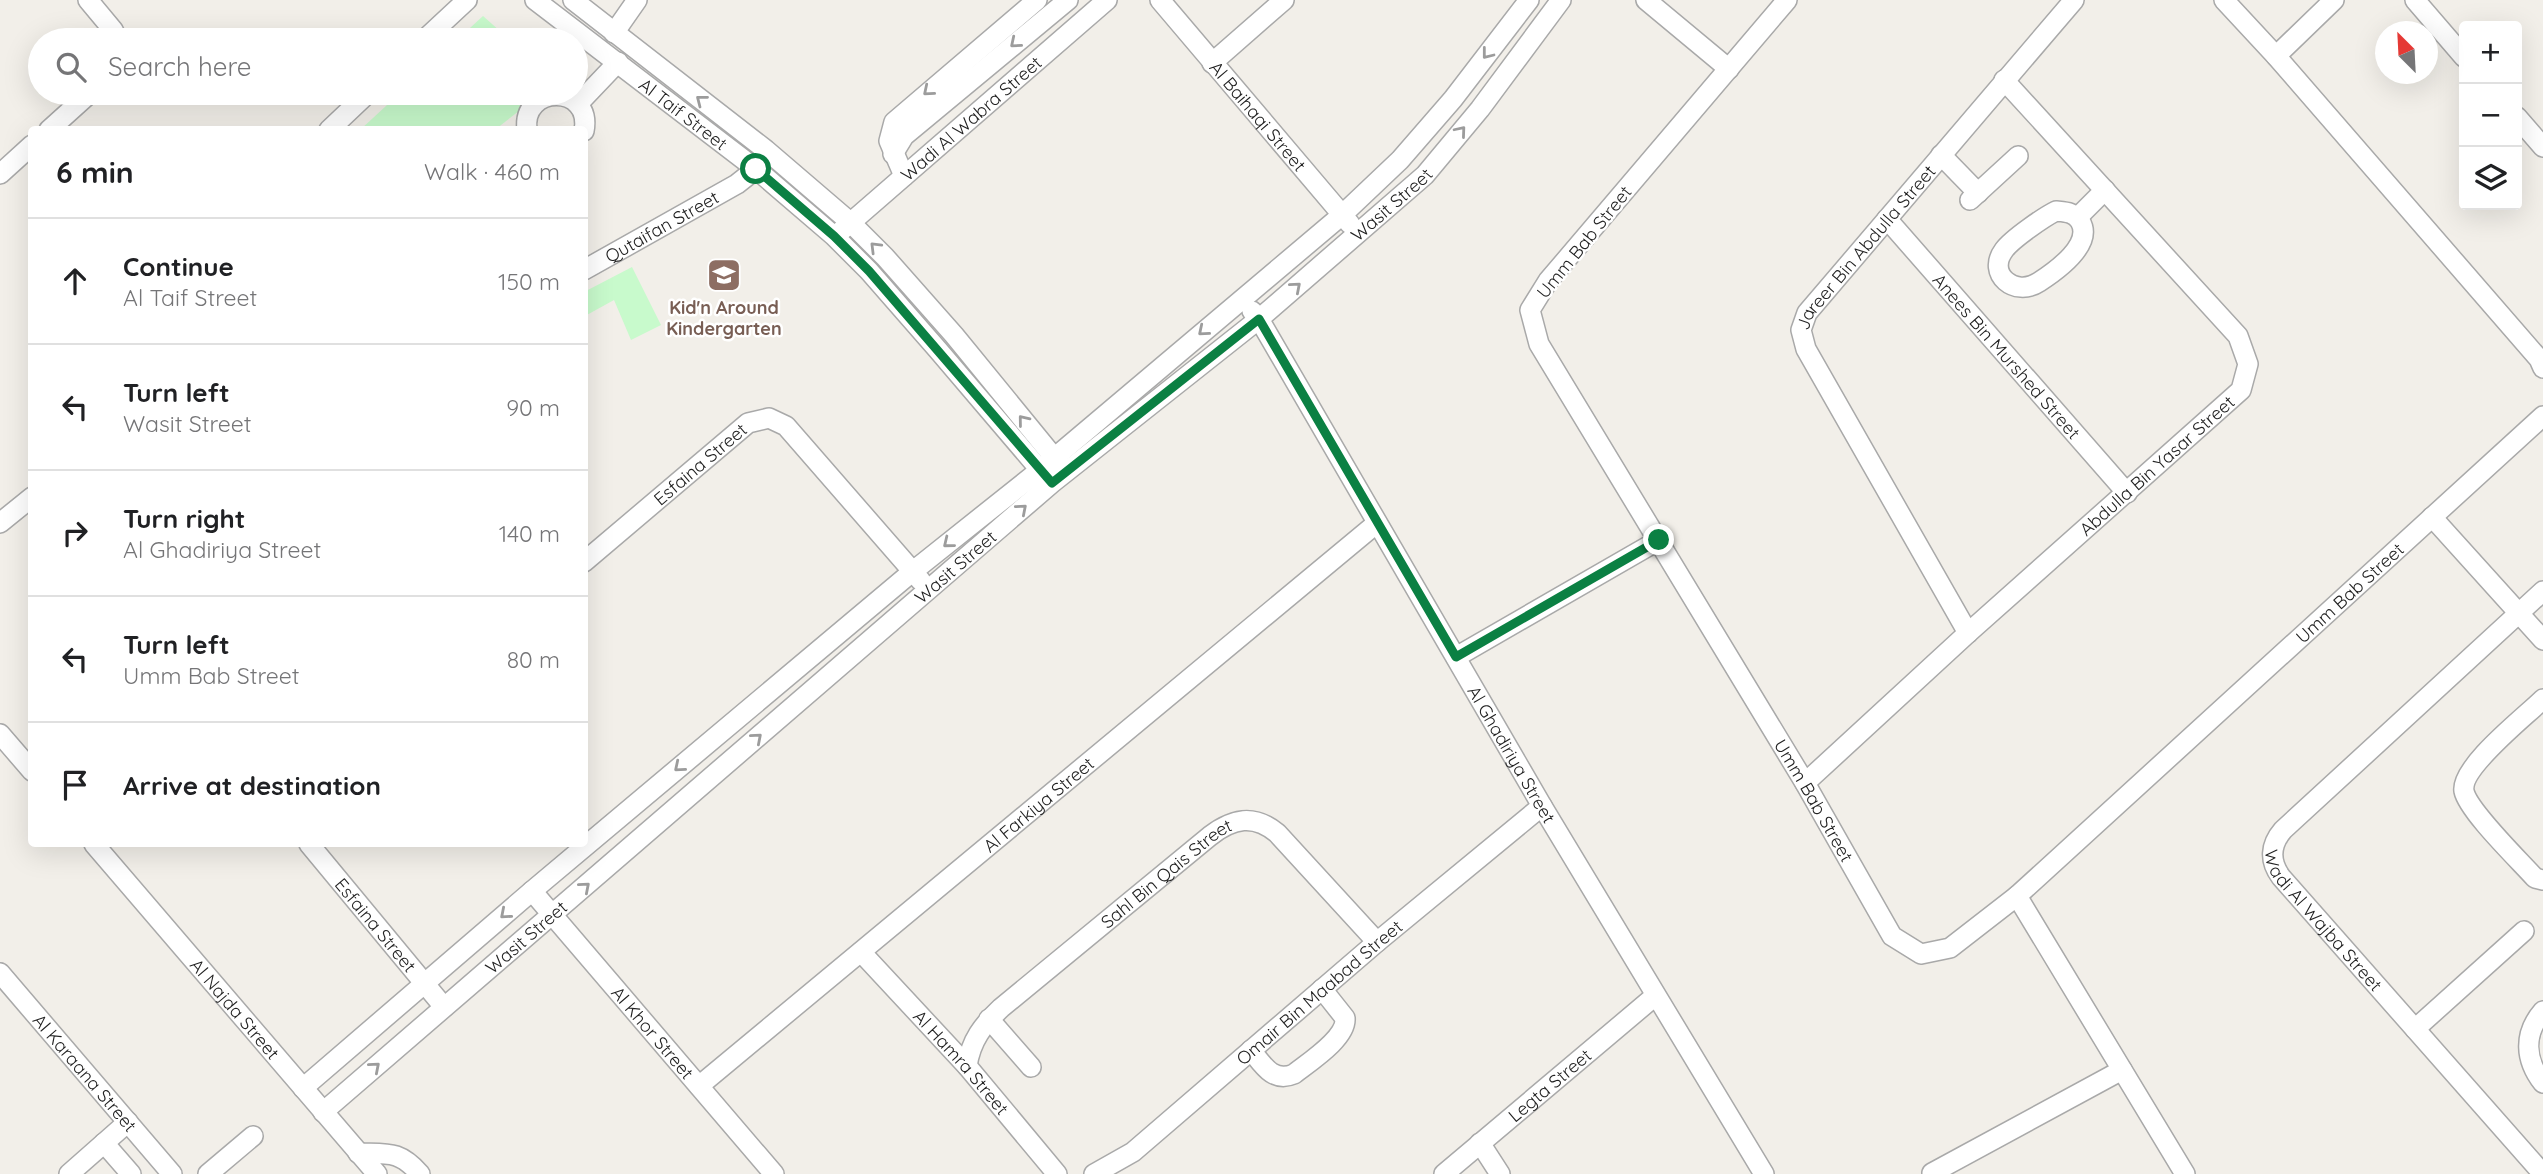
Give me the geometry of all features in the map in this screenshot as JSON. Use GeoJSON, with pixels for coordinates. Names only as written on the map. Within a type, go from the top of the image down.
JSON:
{"type":"FeatureCollection","features":[{"type":"Feature","properties":{"kind":"street"},"geometry":{"type":"LineString","coordinates":[[88,0],[111,28]]}},
{"type":"Feature","properties":{"kind":"street"},"geometry":{"type":"LineString","coordinates":[[437,28],[467,0]]}},
{"type":"Feature","properties":{"kind":"street","name":"Al Taif Street"},"geometry":{"type":"LineString","coordinates":[[535,0],[572,28]]}},
{"type":"Feature","properties":{"kind":"street","name":"Al Taif Street"},"geometry":{"type":"LineString","coordinates":[[573,0],[766,150],[850,222],[954,335],[1053,471]]}},
{"type":"Feature","properties":{"kind":"street"},"geometry":{"type":"LineString","coordinates":[[614,33],[637,0]]}},
{"type":"Feature","properties":{"kind":"street"},"geometry":{"type":"LineString","coordinates":[[904,176],[893,153],[889,134],[899,116],[1037,0]]}},
{"type":"Feature","properties":{"kind":"street"},"geometry":{"type":"LineString","coordinates":[[893,153],[904,136],[1068,0]]}},
{"type":"Feature","properties":{"kind":"street","name":"Al Baihaqi Street"},"geometry":{"type":"LineString","coordinates":[[1160,0],[1357,233]]}},
{"type":"Feature","properties":{"kind":"street"},"geometry":{"type":"LineString","coordinates":[[1212,63],[1284,0]]}},
{"type":"Feature","properties":{"kind":"street","name":"Wasit Street"},"geometry":{"type":"LineString","coordinates":[[323,1112],[929,589],[1240,299],[1342,215],[1400,160],[1452,99],[1529,0]]}},
{"type":"Feature","properties":{"kind":"street","name":"Wasit Street"},"geometry":{"type":"LineString","coordinates":[[588,844],[912,572],[1259,319],[1425,175],[1480,109],[1561,0]]}},
{"type":"Feature","properties":{"kind":"street"},"geometry":{"type":"LineString","coordinates":[[1646,0],[1728,69]]}},
{"type":"Feature","properties":{"kind":"street","name":"Umm Bab Street"},"geometry":{"type":"LineString","coordinates":[[1787,0],[1548,281],[1530,310],[1539,344],[1805,783],[1892,936],[1921,954],[1950,948],[2017,896],[2543,416]]}},
{"type":"Feature","properties":{"kind":"street","name":"Jareer Bin Abdulla Street"},"geometry":{"type":"LineString","coordinates":[[1968,633],[1806,349],[1801,330],[1807,313],[2074,0]]}},
{"type":"Feature","properties":{"kind":"street"},"geometry":{"type":"LineString","coordinates":[[2224,0],[2276,55],[2539,359],[2543,368]]}},
{"type":"Feature","properties":{"kind":"street"},"geometry":{"type":"LineString","coordinates":[[2276,55],[2334,0]]}},
{"type":"Feature","properties":{"kind":"street"},"geometry":{"type":"LineString","coordinates":[[2415,0],[2459,51]]}},
{"type":"Feature","properties":{"kind":"street","name":"Wadi Al Wabra Street"},"geometry":{"type":"LineString","coordinates":[[834,236],[1096,3]]}},
{"type":"Feature","properties":{"kind":"street","name":"Al Taif Street"},"geometry":{"type":"LineString","coordinates":[[588,40],[756,169],[834,236],[1053,471]]}},
{"type":"Feature","properties":{"kind":"street"},"geometry":{"type":"LineString","coordinates":[[588,94],[618,62]]}},
{"type":"Feature","properties":{"kind":"street","name":"Abdulla Bin Yasar Street"},"geometry":{"type":"LineString","coordinates":[[1805,783],[1968,633],[2241,390],[2248,364],[2238,336],[2004,80]]}},
{"type":"Feature","properties":{"kind":"street"},"geometry":{"type":"LineString","coordinates":[[53,126],[77,105]]}},
{"type":"Feature","properties":{"kind":"street"},"geometry":{"type":"LineString","coordinates":[[333,126],[355,105]]}},
{"type":"Feature","properties":{"kind":"street"},"geometry":{"type":"LineString","coordinates":[[527,126],[528,114],[533,105]]}},
{"type":"Feature","properties":{"kind":"street"},"geometry":{"type":"LineString","coordinates":[[579,105],[584,113],[584,126]]}},
{"type":"Feature","properties":{"kind":"street"},"geometry":{"type":"LineString","coordinates":[[2522,123],[2543,147]]}},
{"type":"Feature","properties":{"kind":"street"},"geometry":{"type":"LineString","coordinates":[[0,174],[28,149]]}},
{"type":"Feature","properties":{"kind":"street","name":"Qutaifan Street"},"geometry":{"type":"LineString","coordinates":[[588,268],[663,228],[747,177],[756,169],[766,150]]}},
{"type":"Feature","properties":{"kind":"street"},"geometry":{"type":"LineString","coordinates":[[1941,155],[1974,197],[2018,156]]}},
{"type":"Feature","properties":{"kind":"street"},"geometry":{"type":"LineString","coordinates":[[2078,217],[2105,190]]}},
{"type":"Feature","properties":{"kind":"street"},"geometry":{"type":"LineString","coordinates":[[2056,211],[2068,212],[2078,217],[2084,238],[2078,248],[2037,283],[2024,289],[2011,286],[2001,276],[1998,262],[2004,250],[2046,216],[2056,211]]}},
{"type":"Feature","properties":{"kind":"street","name":"Anees Bin Murshed Street"},"geometry":{"type":"LineString","coordinates":[[1887,219],[2127,493]]}},
{"type":"Feature","properties":{"kind":"street","name":"Al Ghadiriya Street"},"geometry":{"type":"LineString","coordinates":[[1240,299],[1259,319],[1542,806],[1764,1174]]}},
{"type":"Feature","properties":{"kind":"street","name":"Esfaina Street"},"geometry":{"type":"LineString","coordinates":[[588,559],[748,424],[769,418],[786,426],[929,589]]}},
{"type":"Feature","properties":{"kind":"street"},"geometry":{"type":"LineString","coordinates":[[0,523],[28,500]]}},
{"type":"Feature","properties":{"kind":"street"},"geometry":{"type":"LineString","coordinates":[[2432,517],[2543,640]]}},
{"type":"Feature","properties":{"kind":"street","name":"Al Farkiya Street"},"geometry":{"type":"LineString","coordinates":[[699,1086],[1377,523]]}},
{"type":"Feature","properties":{"kind":"street"},"geometry":{"type":"LineString","coordinates":[[1456,657],[1659,540]]}},
{"type":"Feature","properties":{"kind":"street","name":"Wadi Al Wajba Street"},"geometry":{"type":"LineString","coordinates":[[2543,591],[2283,830],[2273,844],[2273,862],[2281,877],[2543,1174]]}},
{"type":"Feature","properties":{"kind":"street"},"geometry":{"type":"LineString","coordinates":[[2543,699],[2479,760],[2466,778],[2464,790],[2470,805],[2535,878],[2543,880]]}},
{"type":"Feature","properties":{"kind":"street"},"geometry":{"type":"LineString","coordinates":[[0,734],[28,761]]}},
{"type":"Feature","properties":{"kind":"street","name":"Omair Bin Maabad Street"},"geometry":{"type":"LineString","coordinates":[[1094,1174],[1133,1152],[1377,942],[1542,806]]}},
{"type":"Feature","properties":{"kind":"street","name":"Sahl Bin Qais Street"},"geometry":{"type":"LineString","coordinates":[[967,1066],[973,1040],[989,1019],[1210,836],[1232,822],[1256,821],[1277,833],[1377,942]]}},
{"type":"Feature","properties":{"kind":"street","name":"Al Najda Street"},"geometry":{"type":"LineString","coordinates":[[97,847],[377,1174]]}},
{"type":"Feature","properties":{"kind":"street","name":"Esfaina Street"},"geometry":{"type":"LineString","coordinates":[[312,847],[444,1007]]}},
{"type":"Feature","properties":{"kind":"street","name":"Wasit Street"},"geometry":{"type":"LineString","coordinates":[[303,1088],[584,847]]}},
{"type":"Feature","properties":{"kind":"street","name":"Al Khor Street"},"geometry":{"type":"LineString","coordinates":[[532,891],[774,1174]]}},
{"type":"Feature","properties":{"kind":"street"},"geometry":{"type":"LineString","coordinates":[[2017,896],[2185,1174]]}},
{"type":"Feature","properties":{"kind":"street"},"geometry":{"type":"LineString","coordinates":[[2415,1029],[2524,930]]}},
{"type":"Feature","properties":{"kind":"street","name":"Al Hamra Street"},"geometry":{"type":"LineString","coordinates":[[861,951],[967,1066],[1057,1174]]}},
{"type":"Feature","properties":{"kind":"street","name":"Al Karaana Street"},"geometry":{"type":"LineString","coordinates":[[0,973],[172,1174]]}},
{"type":"Feature","properties":{"kind":"street"},"geometry":{"type":"LineString","coordinates":[[1251,1050],[1268,1071],[1287,1077],[1336,1039],[1344,1029],[1345,1018],[1322,989]]}},
{"type":"Feature","properties":{"kind":"street","name":"Legta Street"},"geometry":{"type":"LineString","coordinates":[[1444,1174],[1655,996]]}},
{"type":"Feature","properties":{"kind":"street"},"geometry":{"type":"LineString","coordinates":[[2543,1011],[2535,1020],[2529,1036],[2528,1054],[2533,1071],[2543,1083]]}},
{"type":"Feature","properties":{"kind":"street"},"geometry":{"type":"LineString","coordinates":[[989,1019],[1031,1067]]}},
{"type":"Feature","properties":{"kind":"street"},"geometry":{"type":"LineString","coordinates":[[1932,1173],[2122,1070]]}},
{"type":"Feature","properties":{"kind":"street"},"geometry":{"type":"LineString","coordinates":[[69,1174],[128,1122]]}},
{"type":"Feature","properties":{"kind":"street"},"geometry":{"type":"LineString","coordinates":[[208,1174],[253,1136]]}},
{"type":"Feature","properties":{"kind":"street"},"geometry":{"type":"LineString","coordinates":[[104,1143],[131,1174]]}},
{"type":"Feature","properties":{"kind":"street"},"geometry":{"type":"LineString","coordinates":[[1480,1143],[1500,1174]]}},
{"type":"Feature","properties":{"kind":"street"},"geometry":{"type":"LineString","coordinates":[[358,1153],[396,1155],[411,1163],[420,1174]]}},
{"type":"Feature","properties":{"kind":"green space"},"geometry":{"type":"Polygon","coordinates":[[[483,16],[496,28],[470,28],[483,16]]]}},
{"type":"Feature","properties":{"kind":"green space"},"geometry":{"type":"Polygon","coordinates":[[[387,105],[527,105],[500,126],[364,126],[387,105]]]}},
{"type":"Feature","properties":{"kind":"green space"},"geometry":{"type":"Polygon","coordinates":[[[632,267],[661,325],[631,340],[614,300],[588,314],[588,290],[632,267]]]}},
{"type":"Feature","properties":{"kind":"place","name":"Kid'n Around Kindergarten"},"geometry":{"type":"Point","coordinates":[724,275]}},
{"type":"Feature","properties":{"kind":"route"},"geometry":{"type":"LineString","coordinates":[[756,169],[834,236],[869,271],[1052,483],[1259,319],[1456,657],[1659,540]]}}]}
